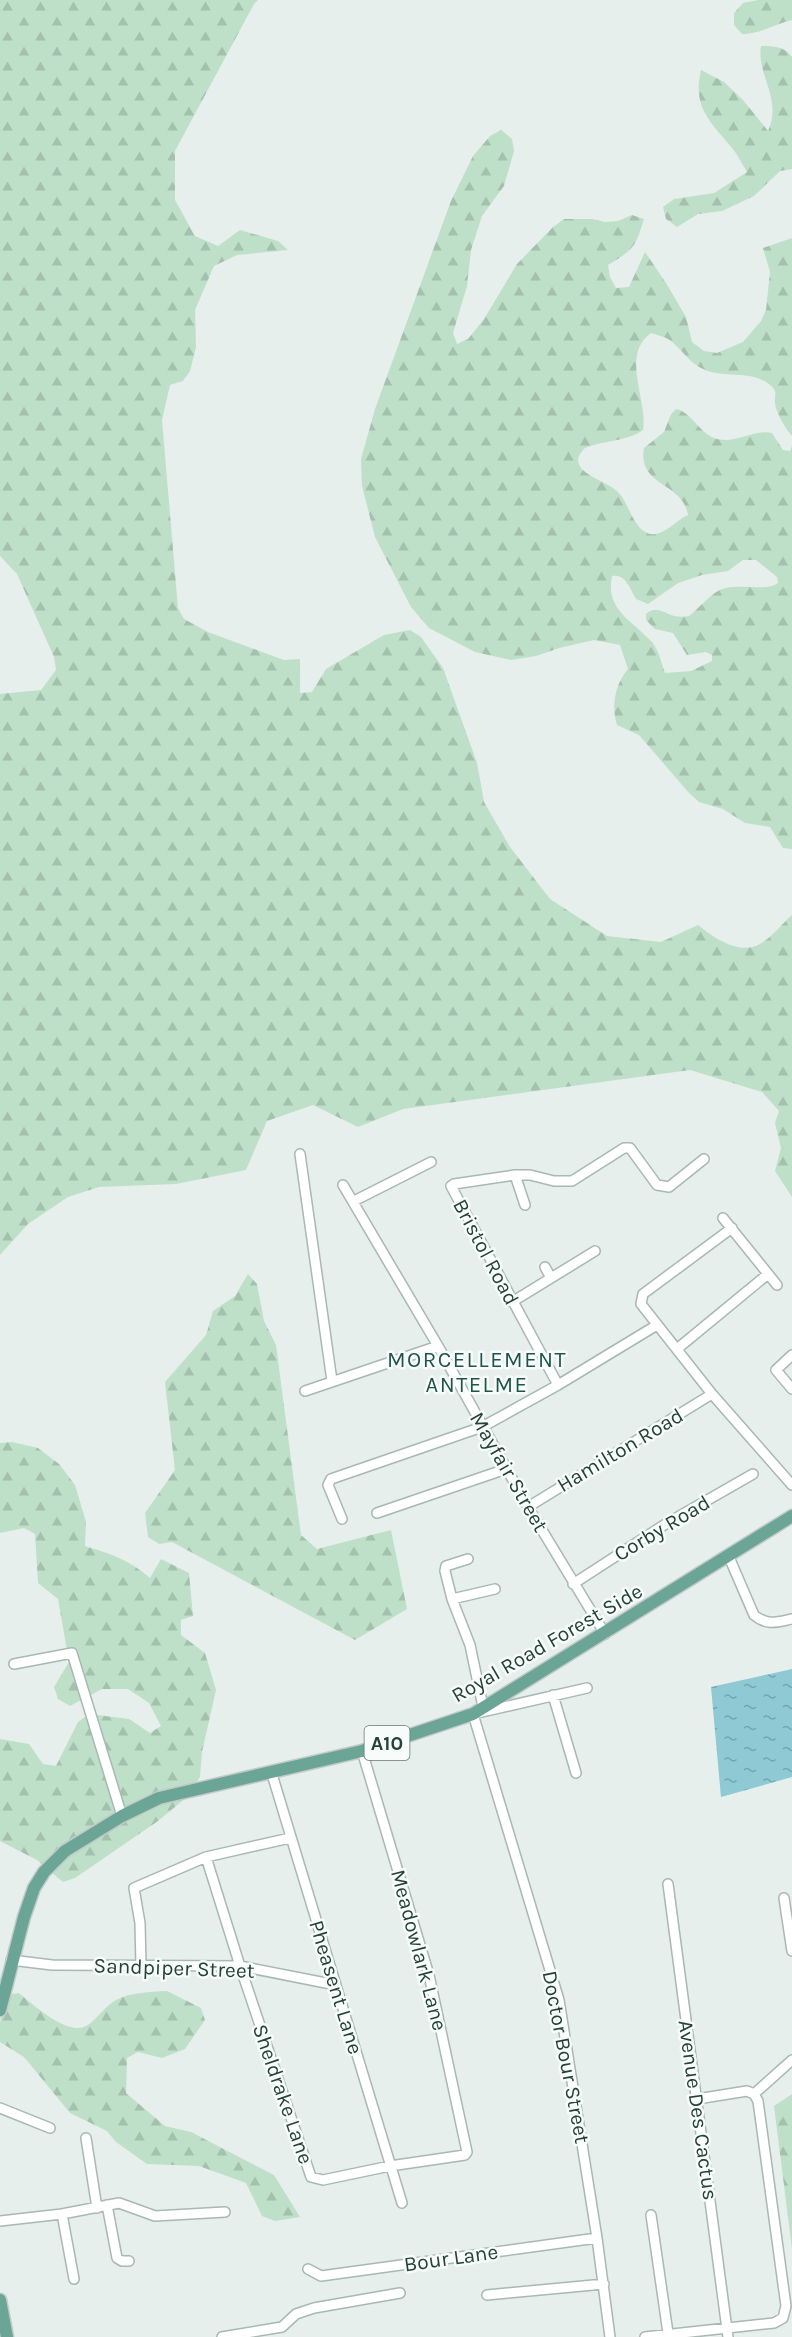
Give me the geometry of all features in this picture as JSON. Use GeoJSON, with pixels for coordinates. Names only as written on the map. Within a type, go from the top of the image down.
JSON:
{"type":"FeatureCollection","features":[{"type":"Feature","properties":{"kind":"main road","name":"Royal Road Forest Side"},"geometry":{"type":"LineString","coordinates":[[0,2010],[4,1976],[31,1898],[44,1872],[65,1851],[122,1816],[159,1798],[362,1750],[478,1710],[605,1634],[792,1516]]}},
{"type":"Feature","properties":{"kind":"main road"},"geometry":{"type":"LineString","coordinates":[[0,2300],[6,2337]]}},
{"type":"Feature","properties":{"kind":"street","name":"Bristol Road"},"geometry":{"type":"LineString","coordinates":[[558,1385],[451,1186],[515,1175],[530,1175],[554,1182],[572,1181],[624,1148],[630,1148],[657,1185],[663,1188],[669,1187],[704,1159]]}},
{"type":"Feature","properties":{"kind":"street"},"geometry":{"type":"LineString","coordinates":[[300,1154],[332,1381]]}},
{"type":"Feature","properties":{"kind":"street"},"geometry":{"type":"LineString","coordinates":[[354,1201],[431,1162]]}},
{"type":"Feature","properties":{"kind":"street"},"geometry":{"type":"LineString","coordinates":[[515,1175],[525,1205]]}},
{"type":"Feature","properties":{"kind":"street","name":"Mayfair Street"},"geometry":{"type":"LineString","coordinates":[[344,1185],[528,1507],[605,1634]]}},
{"type":"Feature","properties":{"kind":"street"},"geometry":{"type":"LineString","coordinates":[[723,1218],[777,1285]]}},
{"type":"Feature","properties":{"kind":"street"},"geometry":{"type":"LineString","coordinates":[[732,1228],[643,1294],[641,1304],[712,1394],[792,1485]]}},
{"type":"Feature","properties":{"kind":"street"},"geometry":{"type":"LineString","coordinates":[[512,1302],[596,1251]]}},
{"type":"Feature","properties":{"kind":"street"},"geometry":{"type":"LineString","coordinates":[[545,1267],[551,1278]]}},
{"type":"Feature","properties":{"kind":"street"},"geometry":{"type":"LineString","coordinates":[[677,1349],[768,1274]]}},
{"type":"Feature","properties":{"kind":"street"},"geometry":{"type":"LineString","coordinates":[[342,1519],[328,1485],[331,1479],[482,1427],[558,1385],[657,1325]]}},
{"type":"Feature","properties":{"kind":"street"},"geometry":{"type":"LineString","coordinates":[[305,1391],[438,1346]]}},
{"type":"Feature","properties":{"kind":"street"},"geometry":{"type":"LineString","coordinates":[[792,1355],[776,1370],[792,1389]]}},
{"type":"Feature","properties":{"kind":"street","name":"Hamilton Road"},"geometry":{"type":"LineString","coordinates":[[528,1507],[712,1394]]}},
{"type":"Feature","properties":{"kind":"street"},"geometry":{"type":"LineString","coordinates":[[377,1513],[506,1469]]}},
{"type":"Feature","properties":{"kind":"street","name":"Corby Road"},"geometry":{"type":"LineString","coordinates":[[573,1584],[664,1525],[753,1474]]}},
{"type":"Feature","properties":{"kind":"street"},"geometry":{"type":"LineString","coordinates":[[729,1557],[754,1615],[761,1621],[772,1623],[792,1619]]}},
{"type":"Feature","properties":{"kind":"street","name":"Doctor Bour Street"},"geometry":{"type":"LineString","coordinates":[[468,1559],[445,1568],[452,1599],[470,1645],[478,1710],[559,2000],[604,2284],[610,2337]]}},
{"type":"Feature","properties":{"kind":"street"},"geometry":{"type":"LineString","coordinates":[[452,1599],[495,1589]]}},
{"type":"Feature","properties":{"kind":"street"},"geometry":{"type":"LineString","coordinates":[[14,1664],[72,1653],[122,1816]]}},
{"type":"Feature","properties":{"kind":"street"},"geometry":{"type":"LineString","coordinates":[[478,1710],[587,1688]]}},
{"type":"Feature","properties":{"kind":"street"},"geometry":{"type":"LineString","coordinates":[[553,1695],[576,1773]]}},
{"type":"Feature","properties":{"kind":"street","name":"Meadowlark Lane"},"geometry":{"type":"LineString","coordinates":[[362,1750],[429,1975],[467,2152]]}},
{"type":"Feature","properties":{"kind":"street","name":"Pheasent Lane"},"geometry":{"type":"LineString","coordinates":[[271,1771],[402,2203]]}},
{"type":"Feature","properties":{"kind":"street"},"geometry":{"type":"LineString","coordinates":[[141,1966],[141,1923],[134,1888],[206,1857],[290,1838]]}},
{"type":"Feature","properties":{"kind":"street","name":"Sheldrake Lane"},"geometry":{"type":"LineString","coordinates":[[206,1857],[311,2177],[323,2180],[390,2166],[465,2155],[467,2152]]}},
{"type":"Feature","properties":{"kind":"street","name":"Avenue Des Cactus"},"geometry":{"type":"LineString","coordinates":[[668,1884],[727,2332]]}},
{"type":"Feature","properties":{"kind":"street"},"geometry":{"type":"LineString","coordinates":[[784,1898],[792,1951]]}},
{"type":"Feature","properties":{"kind":"street","name":"Sandpiper Street"},"geometry":{"type":"LineString","coordinates":[[11,1960],[52,1965],[240,1966],[336,1985]]}},
{"type":"Feature","properties":{"kind":"street"},"geometry":{"type":"LineString","coordinates":[[754,2094],[792,2060]]}},
{"type":"Feature","properties":{"kind":"street"},"geometry":{"type":"LineString","coordinates":[[645,2337],[668,2333],[727,2332],[774,2323],[783,2318],[786,2306],[758,2101],[754,2094],[747,2091],[697,2099]]}},
{"type":"Feature","properties":{"kind":"street"},"geometry":{"type":"LineString","coordinates":[[0,2108],[50,2128]]}},
{"type":"Feature","properties":{"kind":"street"},"geometry":{"type":"LineString","coordinates":[[86,2138],[112,2244],[117,2258],[122,2261],[129,2260]]}},
{"type":"Feature","properties":{"kind":"street"},"geometry":{"type":"LineString","coordinates":[[0,2221],[62,2214],[118,2203],[154,2216],[225,2212]]}},
{"type":"Feature","properties":{"kind":"street"},"geometry":{"type":"LineString","coordinates":[[62,2214],[74,2279]]}},
{"type":"Feature","properties":{"kind":"street"},"geometry":{"type":"LineString","coordinates":[[651,2215],[668,2333]]}},
{"type":"Feature","properties":{"kind":"street","name":"Bour Lane"},"geometry":{"type":"LineString","coordinates":[[308,2269],[314,2275],[321,2276],[597,2238]]}},
{"type":"Feature","properties":{"kind":"street"},"geometry":{"type":"LineString","coordinates":[[487,2295],[604,2284]]}},
{"type":"Feature","properties":{"kind":"street"},"geometry":{"type":"LineString","coordinates":[[222,2337],[282,2327],[296,2314],[314,2308],[400,2293]]}},
{"type":"Feature","properties":{"kind":"green space"},"geometry":{"type":"Polygon","coordinates":[[[0,0],[258,0],[175,151],[175,200],[195,236],[218,246],[240,230],[278,241],[288,250],[237,255],[214,266],[195,310],[196,347],[190,371],[183,381],[170,385],[162,420],[178,608],[184,619],[208,632],[284,660],[300,659],[300,693],[312,692],[326,669],[384,635],[410,630],[421,637],[443,668],[477,763],[484,802],[510,847],[550,899],[607,936],[661,942],[698,925],[727,943],[744,948],[760,944],[792,915],[792,1197],[775,1171],[781,1148],[775,1123],[779,1111],[762,1092],[690,1070],[403,1109],[358,1127],[313,1105],[267,1121],[246,1170],[176,1184],[99,1187],[68,1197],[28,1224],[0,1255],[0,694],[41,690],[56,670],[54,657],[17,574],[0,556],[0,0]]]}},
{"type":"Feature","properties":{"kind":"green space"},"geometry":{"type":"Polygon","coordinates":[[[758,0],[792,0],[792,20],[742,34],[734,25],[734,13],[743,3],[758,0]]]}},
{"type":"Feature","properties":{"kind":"green space"},"geometry":{"type":"Polygon","coordinates":[[[761,46],[782,49],[792,57],[792,169],[780,171],[754,196],[722,211],[698,214],[677,227],[666,219],[663,207],[674,199],[714,193],[747,172],[705,114],[699,95],[701,70],[724,82],[743,100],[768,131],[773,108],[762,67],[761,46]]]}},
{"type":"Feature","properties":{"kind":"green space"},"geometry":{"type":"Polygon","coordinates":[[[501,130],[512,139],[514,151],[504,186],[482,216],[471,250],[467,286],[453,333],[457,344],[468,339],[484,319],[517,264],[553,227],[564,219],[592,219],[605,222],[618,221],[632,215],[644,219],[636,242],[628,251],[608,265],[610,277],[616,288],[629,287],[645,252],[686,317],[692,342],[704,351],[717,353],[743,342],[761,321],[766,310],[770,272],[763,248],[792,238],[792,436],[777,411],[775,391],[767,383],[751,376],[716,373],[701,368],[668,339],[651,333],[642,342],[637,354],[636,366],[644,418],[643,430],[629,437],[587,447],[579,458],[579,464],[589,475],[618,492],[642,530],[653,534],[663,531],[688,515],[678,496],[654,478],[647,470],[644,461],[644,448],[664,432],[671,414],[676,409],[687,414],[705,433],[717,439],[731,440],[765,432],[772,433],[783,450],[790,451],[792,446],[792,849],[783,848],[770,827],[745,823],[723,809],[699,802],[639,735],[617,725],[614,710],[615,696],[620,681],[628,669],[620,645],[594,640],[536,656],[511,660],[475,652],[429,628],[411,607],[375,537],[362,486],[361,459],[375,409],[451,201],[473,156],[490,136],[501,130]],[[743,560],[728,571],[702,575],[678,583],[648,604],[636,599],[621,577],[612,576],[612,598],[622,614],[652,642],[665,673],[691,671],[712,661],[712,655],[706,652],[687,655],[673,633],[655,629],[646,620],[646,614],[656,610],[674,616],[689,616],[714,594],[725,588],[766,587],[778,583],[777,577],[756,560],[743,560]]]}},
{"type":"Feature","properties":{"kind":"green space"},"geometry":{"type":"Polygon","coordinates":[[[248,1274],[257,1284],[264,1321],[276,1345],[301,1535],[317,1549],[391,1530],[407,1609],[355,1640],[172,1542],[159,1544],[148,1537],[145,1513],[175,1470],[165,1382],[206,1335],[213,1311],[235,1296],[248,1274]]]}},
{"type":"Feature","properties":{"kind":"green space"},"geometry":{"type":"Polygon","coordinates":[[[12,1442],[38,1448],[59,1464],[75,1485],[86,1522],[85,1546],[119,1558],[150,1578],[161,1559],[189,1573],[193,1616],[181,1620],[181,1635],[205,1653],[216,1690],[202,1752],[200,1777],[187,1797],[158,1821],[75,1878],[63,1882],[37,1860],[0,1841],[0,1739],[29,1744],[43,1764],[56,1766],[78,1722],[89,1714],[129,1719],[150,1733],[161,1726],[149,1703],[128,1689],[102,1689],[70,1706],[58,1699],[54,1687],[69,1662],[58,1599],[38,1583],[35,1534],[24,1528],[0,1533],[0,1443],[12,1442]]]}},
{"type":"Feature","properties":{"kind":"green space"},"geometry":{"type":"Polygon","coordinates":[[[167,1991],[201,2008],[205,2020],[185,2049],[162,2058],[138,2052],[127,2058],[126,2093],[165,2126],[191,2132],[274,2175],[300,2217],[275,2221],[262,2216],[246,2183],[199,2166],[147,2164],[116,2142],[107,2131],[70,2113],[24,2057],[0,2042],[0,2023],[5,1995],[19,1993],[51,2018],[71,2027],[80,2028],[88,2025],[108,2005],[122,1997],[167,1991]]]}},
{"type":"Feature","properties":{"kind":"green space"},"geometry":{"type":"Polygon","coordinates":[[[792,2094],[792,2249],[774,2106],[792,2094]]]}},
{"type":"Feature","properties":{"kind":"water"},"geometry":{"type":"Polygon","coordinates":[[[792,1669],[792,1777],[721,1797],[711,1687],[792,1669]]]}},
{"type":"Feature","properties":{"kind":"district","name":"MORCELLEMENT ANTELME"},"geometry":{"type":"Point","coordinates":[477,1372]}}]}
